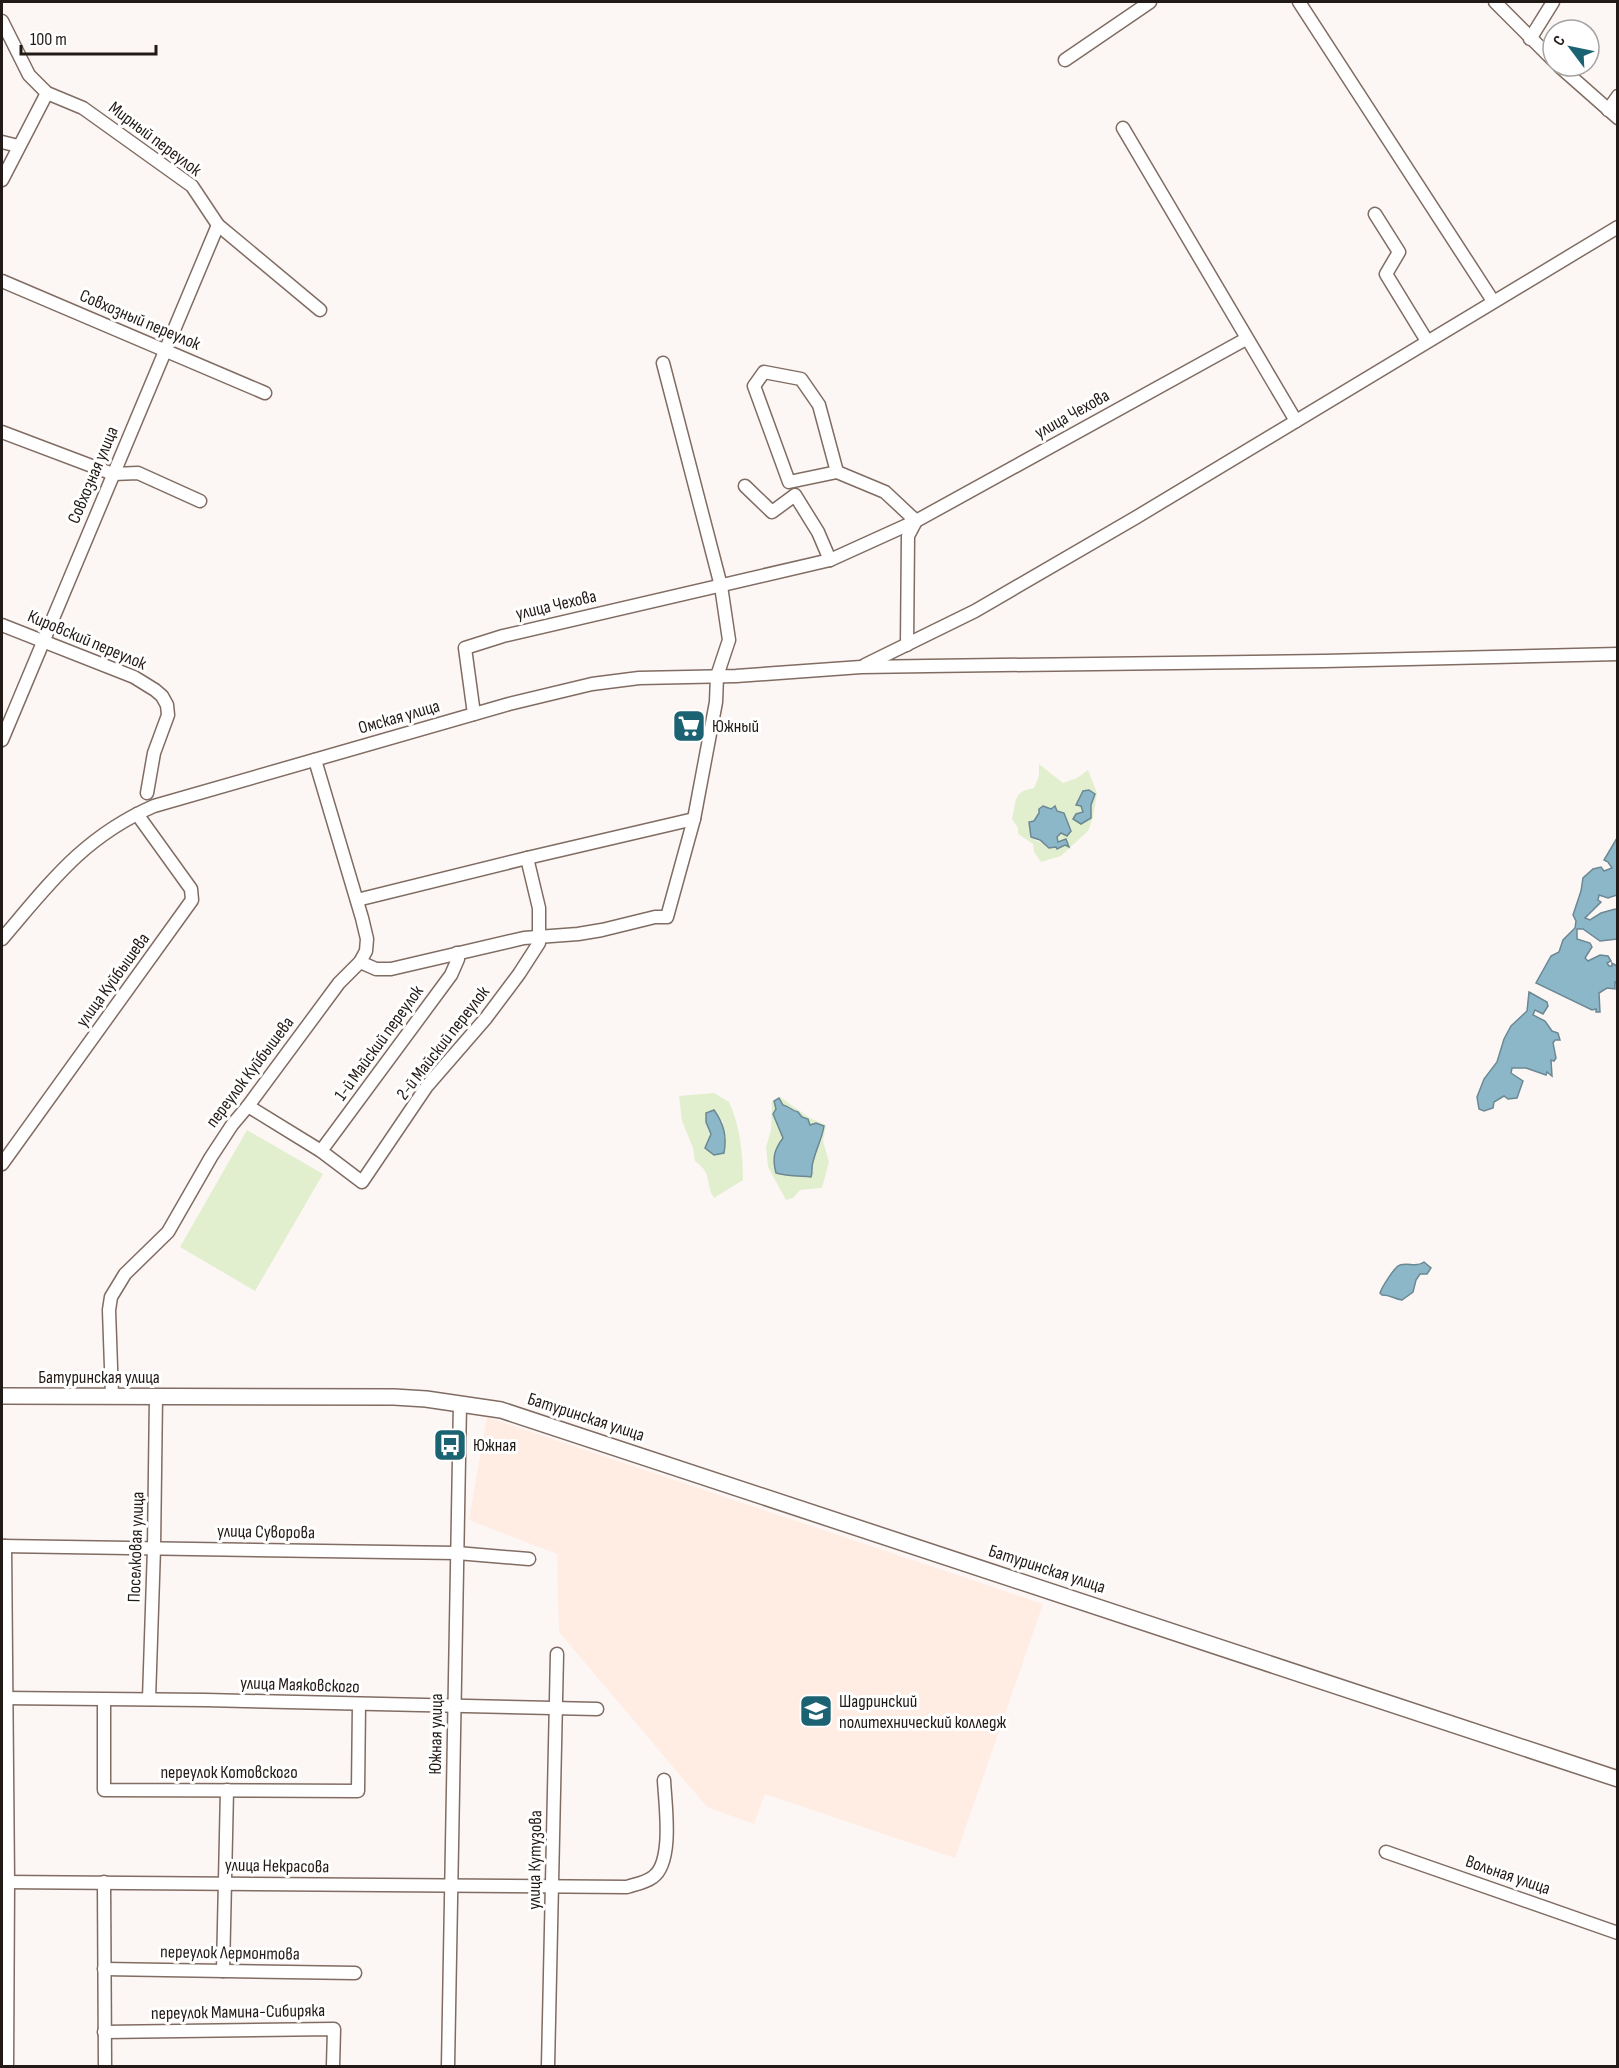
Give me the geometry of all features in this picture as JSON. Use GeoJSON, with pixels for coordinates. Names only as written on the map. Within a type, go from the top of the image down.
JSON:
{"type":"FeatureCollection","features":[{"type":"Feature","properties":{"kind":"main road","name":"Батуринская улица"},"geometry":{"type":"LineString","coordinates":[[2,1396],[394,1397],[460,1403],[521,1415],[1617,1779]]}},
{"type":"Feature","properties":{"kind":"street"},"geometry":{"type":"LineString","coordinates":[[1065,60],[1150,2]]}},
{"type":"Feature","properties":{"kind":"street"},"geometry":{"type":"LineString","coordinates":[[1299,2],[1493,301]]}},
{"type":"Feature","properties":{"kind":"street"},"geometry":{"type":"LineString","coordinates":[[1495,2],[1541,49]]}},
{"type":"Feature","properties":{"kind":"street"},"geometry":{"type":"LineString","coordinates":[[1530,39],[1553,2]]}},
{"type":"Feature","properties":{"kind":"street","name":"Мирный переулок"},"geometry":{"type":"LineString","coordinates":[[2,21],[29,75],[47,93],[83,108],[192,186],[218,225],[320,310]]}},
{"type":"Feature","properties":{"kind":"street"},"geometry":{"type":"LineString","coordinates":[[1572,78],[1613,114],[1617,96]]}},
{"type":"Feature","properties":{"kind":"street"},"geometry":{"type":"LineString","coordinates":[[2,180],[47,93]]}},
{"type":"Feature","properties":{"kind":"street"},"geometry":{"type":"LineString","coordinates":[[1123,128],[1296,421]]}},
{"type":"Feature","properties":{"kind":"street"},"geometry":{"type":"LineString","coordinates":[[2,142],[18,146]]}},
{"type":"Feature","properties":{"kind":"street"},"geometry":{"type":"LineString","coordinates":[[1375,214],[1399,252],[1386,274],[1427,341]]}},
{"type":"Feature","properties":{"kind":"street","name":"Совхозная улица"},"geometry":{"type":"LineString","coordinates":[[2,740],[218,225]]}},
{"type":"Feature","properties":{"kind":"street"},"geometry":{"type":"LineString","coordinates":[[861,667],[985,605],[1617,227]]}},
{"type":"Feature","properties":{"kind":"street","name":"Совхозный переулок"},"geometry":{"type":"LineString","coordinates":[[2,281],[265,393]]}},
{"type":"Feature","properties":{"kind":"street","name":"улица Чехова"},"geometry":{"type":"LineString","coordinates":[[474,714],[465,648],[503,636],[830,560],[916,521],[1246,339]]}},
{"type":"Feature","properties":{"kind":"street"},"geometry":{"type":"LineString","coordinates":[[315,760],[367,939],[366,951],[360,962],[376,969],[391,969],[540,936],[578,934],[655,917],[667,917],[694,819],[715,711],[717,676],[729,640],[721,585],[663,363]]}},
{"type":"Feature","properties":{"kind":"street"},"geometry":{"type":"LineString","coordinates":[[837,472],[819,405],[801,380],[764,372],[754,386],[789,482],[837,472],[885,492],[916,521],[908,536],[908,645]]}},
{"type":"Feature","properties":{"kind":"street"},"geometry":{"type":"LineString","coordinates":[[2,432],[113,474],[138,472],[200,501]]}},
{"type":"Feature","properties":{"kind":"street"},"geometry":{"type":"LineString","coordinates":[[745,486],[772,512],[795,495],[818,532],[830,560]]}},
{"type":"Feature","properties":{"kind":"street","name":"Кировский переулок"},"geometry":{"type":"LineString","coordinates":[[2,625],[134,677],[162,696],[167,705],[168,715],[154,753],[147,793]]}},
{"type":"Feature","properties":{"kind":"street","name":"Омская улица"},"geometry":{"type":"LineString","coordinates":[[2,939],[76,855],[108,830],[154,806],[509,704],[591,684],[639,678],[717,676],[861,667],[1101,662],[1324,661],[1617,654]]}},
{"type":"Feature","properties":{"kind":"street","name":"улица Куйбышева"},"geometry":{"type":"LineString","coordinates":[[2,1163],[192,900],[191,889],[137,814]]}},
{"type":"Feature","properties":{"kind":"street"},"geometry":{"type":"LineString","coordinates":[[357,900],[694,819]]}},
{"type":"Feature","properties":{"kind":"street","name":"2-й Майский переулок"},"geometry":{"type":"LineString","coordinates":[[248,1106],[321,1151],[362,1182],[427,1086],[464,1046],[519,974],[539,943],[539,908],[527,858]]}},
{"type":"Feature","properties":{"kind":"street","name":"1-й Майский переулок"},"geometry":{"type":"LineString","coordinates":[[321,1151],[451,975],[458,959],[457,953]]}},
{"type":"Feature","properties":{"kind":"street","name":"переулок Куйбышева"},"geometry":{"type":"LineString","coordinates":[[112,1396],[110,1310],[115,1287],[137,1260],[168,1232],[231,1125],[248,1106],[339,983],[360,962]]}},
{"type":"Feature","properties":{"kind":"street","name":"Поселковая улица"},"geometry":{"type":"LineString","coordinates":[[149,1699],[156,1396]]}},
{"type":"Feature","properties":{"kind":"street","name":"Южная улица"},"geometry":{"type":"LineString","coordinates":[[448,2067],[460,1403]]}},
{"type":"Feature","properties":{"kind":"street"},"geometry":{"type":"LineString","coordinates":[[3,1546],[7,2067]]}},
{"type":"Feature","properties":{"kind":"street","name":"улица Суворова"},"geometry":{"type":"LineString","coordinates":[[3,1546],[457,1553],[529,1559]]}},
{"type":"Feature","properties":{"kind":"street","name":"улица Кутузова"},"geometry":{"type":"LineString","coordinates":[[548,2067],[557,1654]]}},
{"type":"Feature","properties":{"kind":"street","name":"улица Маяковского"},"geometry":{"type":"LineString","coordinates":[[4,1698],[597,1709]]}},
{"type":"Feature","properties":{"kind":"street","name":"переулок Котовского"},"geometry":{"type":"LineString","coordinates":[[104,1700],[104,1790],[358,1791],[359,1704]]}},
{"type":"Feature","properties":{"kind":"street","name":"улица Некрасова"},"geometry":{"type":"LineString","coordinates":[[5,1882],[627,1887],[656,1876],[664,1860],[667,1839],[664,1780]]}},
{"type":"Feature","properties":{"kind":"street"},"geometry":{"type":"LineString","coordinates":[[223,1971],[227,1790]]}},
{"type":"Feature","properties":{"kind":"street","name":"Вольная улица"},"geometry":{"type":"LineString","coordinates":[[1386,1852],[1617,1933]]}},
{"type":"Feature","properties":{"kind":"street"},"geometry":{"type":"LineString","coordinates":[[104,1882],[105,2067]]}},
{"type":"Feature","properties":{"kind":"street","name":"переулок Лермонтова"},"geometry":{"type":"LineString","coordinates":[[104,1969],[356,1973]]}},
{"type":"Feature","properties":{"kind":"street","name":"переулок Мамина-Сибиряка"},"geometry":{"type":"LineString","coordinates":[[104,2032],[334,2029],[333,2067]]}},
{"type":"Feature","properties":{"kind":"shaded area","name":"Шадринский политехнический колледж"},"geometry":{"type":"Polygon","coordinates":[[[487,1417],[1043,1604],[955,1858],[765,1794],[754,1824],[707,1807],[559,1632],[557,1554],[469,1520],[487,1417]]]}},
{"type":"Feature","properties":{"kind":"green space"},"geometry":{"type":"Polygon","coordinates":[[[1039,764],[1063,783],[1077,778],[1088,770],[1097,793],[1093,818],[1088,831],[1061,856],[1041,862],[1034,852],[1033,844],[1018,834],[1018,828],[1012,819],[1017,798],[1022,792],[1034,788],[1039,776],[1039,764]],[[1054,806],[1039,813],[1034,821],[1035,840],[1058,849],[1065,845],[1069,846],[1066,839],[1057,842],[1056,837],[1061,833],[1067,836],[1069,824],[1054,806]]]}},
{"type":"Feature","properties":{"kind":"green space"},"geometry":{"type":"Polygon","coordinates":[[[714,1093],[729,1102],[733,1111],[740,1140],[743,1180],[714,1198],[705,1170],[695,1161],[693,1148],[682,1121],[679,1096],[714,1093]],[[714,1110],[711,1134],[706,1148],[726,1140],[723,1122],[714,1110]]]}},
{"type":"Feature","properties":{"kind":"green space"},"geometry":{"type":"Polygon","coordinates":[[[780,1097],[810,1118],[826,1125],[823,1141],[829,1162],[822,1188],[800,1190],[793,1198],[786,1200],[768,1167],[766,1147],[771,1130],[772,1101],[780,1097]],[[788,1106],[780,1131],[783,1138],[776,1173],[785,1175],[813,1171],[811,1165],[822,1139],[798,1112],[788,1106]]]}},
{"type":"Feature","properties":{"kind":"green space"},"geometry":{"type":"Polygon","coordinates":[[[247,1130],[323,1174],[255,1291],[180,1247],[247,1130]]]}},
{"type":"Feature","properties":{"kind":"water"},"geometry":{"type":"Polygon","coordinates":[[[1089,790],[1095,794],[1091,805],[1091,818],[1081,824],[1073,819],[1076,814],[1083,812],[1081,806],[1076,805],[1083,791],[1089,790]]]}},
{"type":"Feature","properties":{"kind":"water"},"geometry":{"type":"Polygon","coordinates":[[[1043,806],[1051,809],[1055,806],[1057,811],[1064,813],[1071,831],[1067,836],[1061,833],[1057,837],[1058,842],[1066,839],[1069,847],[1065,845],[1057,849],[1056,847],[1049,848],[1040,840],[1031,837],[1029,822],[1034,821],[1039,809],[1043,806]]]}},
{"type":"Feature","properties":{"kind":"water"},"geometry":{"type":"Polygon","coordinates":[[[1617,838],[1617,895],[1608,898],[1599,895],[1598,900],[1601,902],[1585,918],[1590,920],[1601,913],[1617,910],[1617,939],[1600,941],[1583,929],[1577,929],[1577,939],[1590,943],[1592,947],[1585,958],[1588,961],[1600,955],[1608,956],[1611,961],[1607,963],[1609,966],[1612,966],[1612,963],[1617,966],[1615,989],[1607,988],[1599,993],[1600,1012],[1596,1012],[1596,1009],[1592,1010],[1536,983],[1551,956],[1559,952],[1563,940],[1575,928],[1576,921],[1573,915],[1583,878],[1593,869],[1601,867],[1604,871],[1612,868],[1604,860],[1617,838]]]}},
{"type":"Feature","properties":{"kind":"water"},"geometry":{"type":"Polygon","coordinates":[[[1529,992],[1547,1002],[1548,1006],[1543,1014],[1535,1010],[1533,1015],[1545,1021],[1552,1031],[1558,1033],[1560,1040],[1555,1040],[1553,1043],[1556,1058],[1554,1061],[1551,1060],[1552,1076],[1547,1072],[1546,1075],[1526,1068],[1512,1068],[1511,1073],[1523,1081],[1517,1098],[1508,1099],[1504,1096],[1494,1102],[1493,1108],[1484,1111],[1479,1109],[1477,1097],[1484,1079],[1497,1062],[1504,1039],[1511,1026],[1527,1011],[1529,992]]]}},
{"type":"Feature","properties":{"kind":"water"},"geometry":{"type":"Polygon","coordinates":[[[779,1098],[783,1105],[808,1119],[810,1125],[816,1123],[824,1126],[812,1164],[811,1177],[776,1173],[775,1154],[783,1138],[773,1114],[776,1109],[774,1101],[779,1098]]]}},
{"type":"Feature","properties":{"kind":"water"},"geometry":{"type":"Polygon","coordinates":[[[714,1110],[722,1125],[725,1141],[724,1153],[714,1155],[705,1148],[711,1134],[706,1122],[706,1113],[714,1110]]]}},
{"type":"Feature","properties":{"kind":"water"},"geometry":{"type":"Polygon","coordinates":[[[1424,1262],[1431,1268],[1427,1274],[1420,1274],[1413,1292],[1402,1300],[1380,1293],[1398,1266],[1418,1265],[1424,1262]]]}},
{"type":"Feature","properties":{"kind":"place","name":"Южный"},"geometry":{"type":"Point","coordinates":[689,726]}},
{"type":"Feature","properties":{"kind":"place","name":"Южная"},"geometry":{"type":"Point","coordinates":[450,1445]}},
{"type":"Feature","properties":{"kind":"place","name":"Шадринский политехнический колледж"},"geometry":{"type":"Point","coordinates":[816,1711]}}]}
